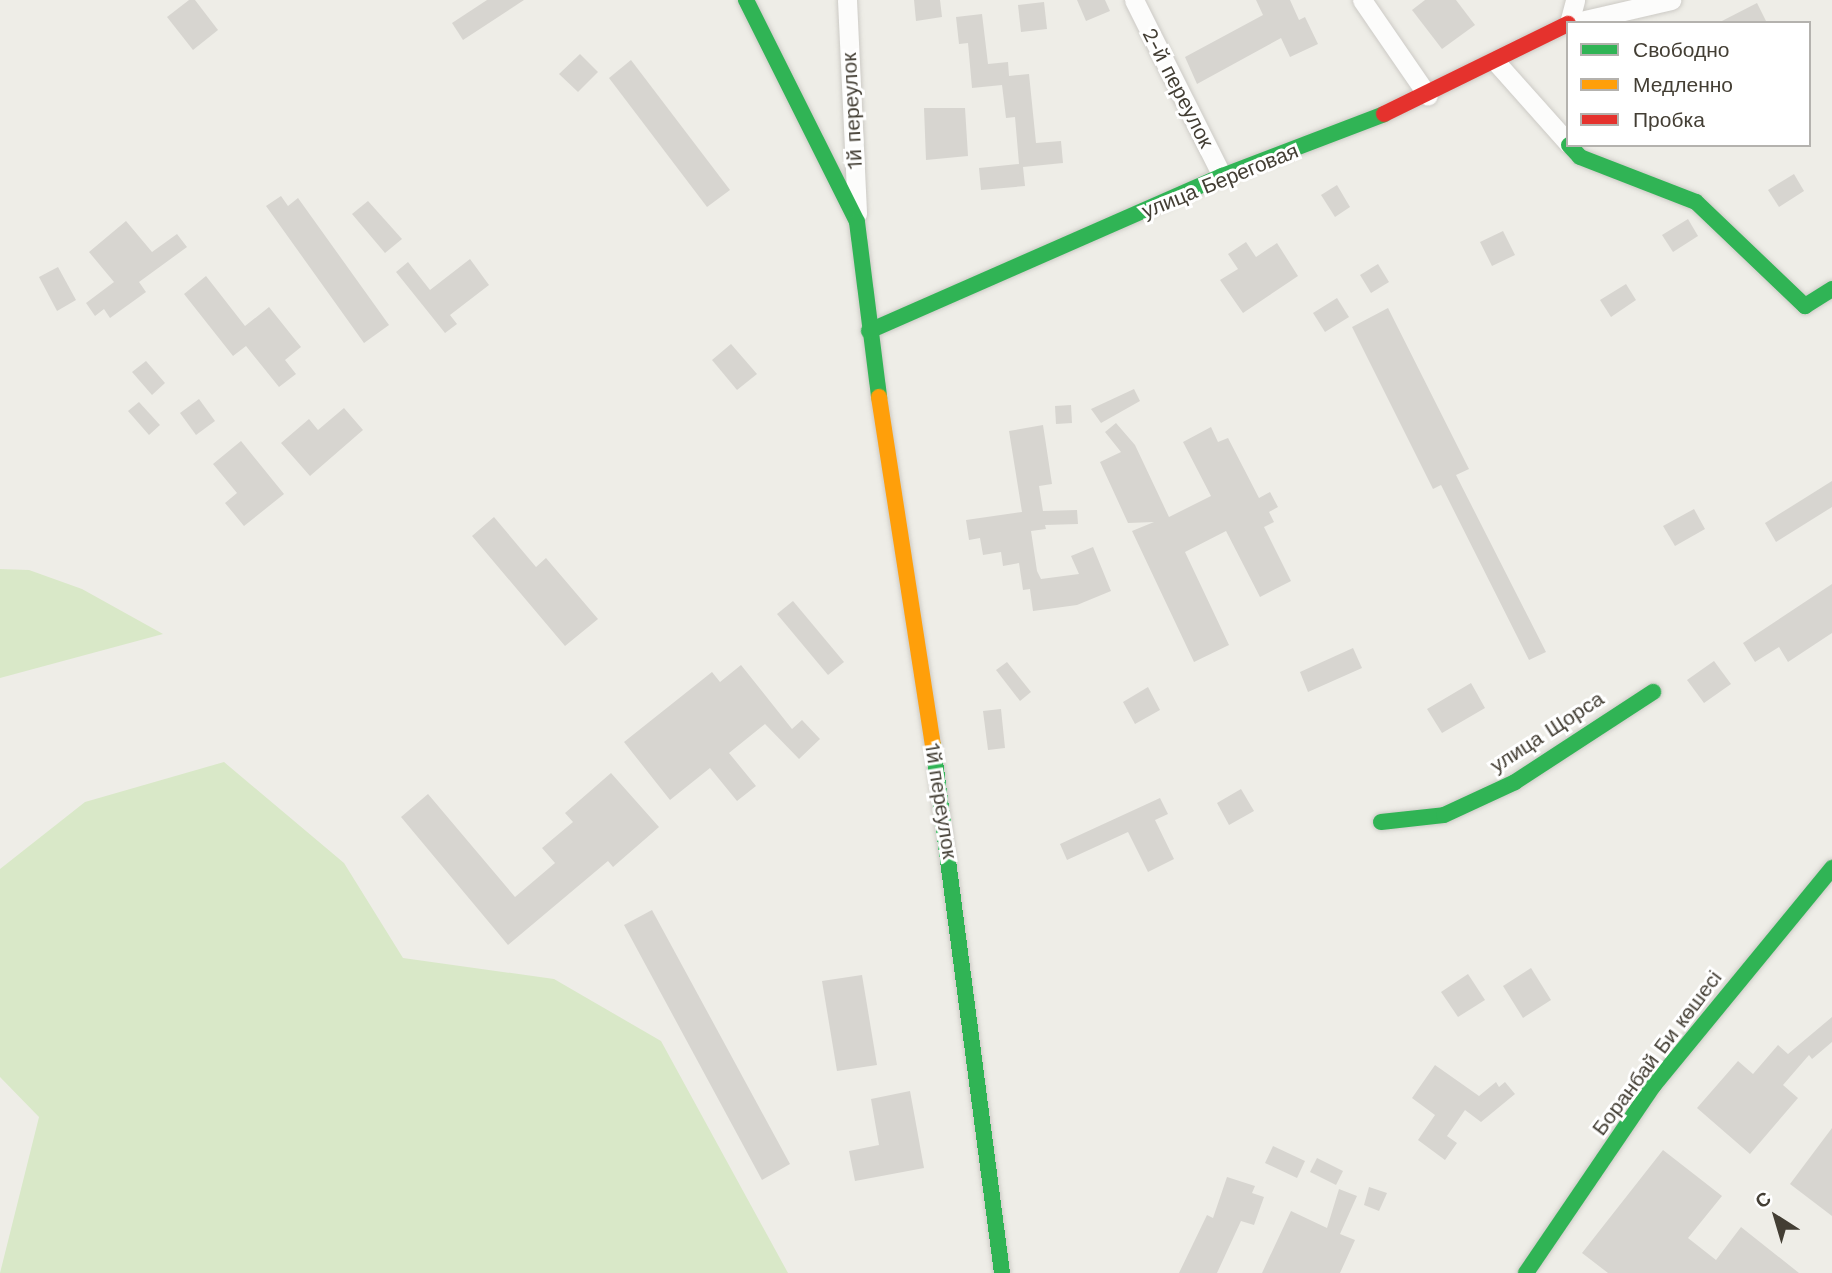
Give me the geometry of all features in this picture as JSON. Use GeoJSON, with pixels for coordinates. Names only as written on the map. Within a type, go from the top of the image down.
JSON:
{"type":"FeatureCollection","features":[{"type":"Feature","properties":{"kind":"street"},"geometry":{"type":"LineString","coordinates":[[746,0],[857,222]]}},
{"type":"Feature","properties":{"kind":"street","name":"1й переулок"},"geometry":{"type":"LineString","coordinates":[[847,0],[857,222],[869,331],[952,871],[1002,1273]]}},
{"type":"Feature","properties":{"kind":"street","name":"2-й переулок"},"geometry":{"type":"LineString","coordinates":[[1134,0],[1223,176]]}},
{"type":"Feature","properties":{"kind":"street"},"geometry":{"type":"LineString","coordinates":[[1362,0],[1382,34],[1415,72],[1428,96]]}},
{"type":"Feature","properties":{"kind":"street"},"geometry":{"type":"LineString","coordinates":[[1374,0],[1382,34]]}},
{"type":"Feature","properties":{"kind":"street"},"geometry":{"type":"LineString","coordinates":[[1570,21],[1575,0]]}},
{"type":"Feature","properties":{"kind":"street","name":"улица Береговая"},"geometry":{"type":"LineString","coordinates":[[1579,21],[1671,0]]}},
{"type":"Feature","properties":{"kind":"street","name":"улица Береговая"},"geometry":{"type":"LineString","coordinates":[[869,331],[1223,176],[1354,129],[1428,96],[1566,25]]}},
{"type":"Feature","properties":{"kind":"street"},"geometry":{"type":"LineString","coordinates":[[1495,61],[1566,141]]}},
{"type":"Feature","properties":{"kind":"street"},"geometry":{"type":"LineString","coordinates":[[1572,147],[1580,157],[1696,202],[1805,306],[1832,289]]}},
{"type":"Feature","properties":{"kind":"street","name":"улица Щорса"},"geometry":{"type":"LineString","coordinates":[[1381,822],[1444,815],[1515,782],[1619,710],[1653,692]]}},
{"type":"Feature","properties":{"kind":"street","name":"Боранбай Би көшесі"},"geometry":{"type":"LineString","coordinates":[[1526,1273],[1654,1085],[1832,868]]}},
{"type":"Feature","properties":{"kind":"green space"},"geometry":{"type":"Polygon","coordinates":[[[0,569],[29,570],[82,589],[163,634],[0,678],[0,569]]]}},
{"type":"Feature","properties":{"kind":"green space"},"geometry":{"type":"Polygon","coordinates":[[[224,762],[344,863],[403,958],[554,979],[661,1041],[788,1273],[0,1273],[39,1117],[0,1077],[0,869],[85,802],[224,762]]]}},
{"type":"Feature","properties":{"kind":"building"},"geometry":{"type":"Polygon","coordinates":[[[189,0],[195,0],[218,30],[193,50],[167,17],[189,0]]]}},
{"type":"Feature","properties":{"kind":"building"},"geometry":{"type":"Polygon","coordinates":[[[487,0],[524,0],[463,40],[452,23],[487,0]]]}},
{"type":"Feature","properties":{"kind":"building"},"geometry":{"type":"Polygon","coordinates":[[[914,0],[940,0],[942,17],[916,21],[914,0]]]}},
{"type":"Feature","properties":{"kind":"building"},"geometry":{"type":"Polygon","coordinates":[[[1077,0],[1105,0],[1110,11],[1086,21],[1077,0]]]}},
{"type":"Feature","properties":{"kind":"building"},"geometry":{"type":"Polygon","coordinates":[[[1256,0],[1290,0],[1299,20],[1305,17],[1318,44],[1290,57],[1281,38],[1197,84],[1185,57],[1263,15],[1256,0]]]}},
{"type":"Feature","properties":{"kind":"building"},"geometry":{"type":"Polygon","coordinates":[[[1425,0],[1456,0],[1475,25],[1442,49],[1412,10],[1425,0]]]}},
{"type":"Feature","properties":{"kind":"building"},"geometry":{"type":"Polygon","coordinates":[[[1044,2],[1047,29],[1021,32],[1018,5],[1044,2]]]}},
{"type":"Feature","properties":{"kind":"building"},"geometry":{"type":"Polygon","coordinates":[[[1757,3],[1766,21],[1722,21],[1757,3]]]}},
{"type":"Feature","properties":{"kind":"building"},"geometry":{"type":"Polygon","coordinates":[[[982,14],[988,64],[1008,62],[1009,76],[1029,74],[1036,143],[1061,141],[1063,163],[1023,167],[1025,186],[981,190],[979,168],[1019,164],[1015,117],[1006,118],[1002,85],[972,88],[968,43],[959,44],[956,17],[982,14]]]}},
{"type":"Feature","properties":{"kind":"building"},"geometry":{"type":"Polygon","coordinates":[[[580,54],[598,72],[578,92],[559,74],[580,54]]]}},
{"type":"Feature","properties":{"kind":"building"},"geometry":{"type":"Polygon","coordinates":[[[631,60],[730,190],[707,207],[609,78],[631,60]]]}},
{"type":"Feature","properties":{"kind":"building"},"geometry":{"type":"Polygon","coordinates":[[[924,108],[965,108],[968,156],[926,160],[924,108]]]}},
{"type":"Feature","properties":{"kind":"building"},"geometry":{"type":"Polygon","coordinates":[[[1794,174],[1804,191],[1779,207],[1768,190],[1794,174]]]}},
{"type":"Feature","properties":{"kind":"building"},"geometry":{"type":"Polygon","coordinates":[[[1337,185],[1350,207],[1335,217],[1321,195],[1337,185]]]}},
{"type":"Feature","properties":{"kind":"building"},"geometry":{"type":"Polygon","coordinates":[[[281,196],[288,206],[298,198],[389,325],[364,343],[266,206],[281,196]]]}},
{"type":"Feature","properties":{"kind":"building"},"geometry":{"type":"Polygon","coordinates":[[[368,201],[402,239],[385,253],[352,214],[368,201]]]}},
{"type":"Feature","properties":{"kind":"building"},"geometry":{"type":"Polygon","coordinates":[[[1688,219],[1698,236],[1673,252],[1662,235],[1688,219]]]}},
{"type":"Feature","properties":{"kind":"building"},"geometry":{"type":"Polygon","coordinates":[[[126,221],[152,252],[177,234],[187,247],[139,282],[146,292],[110,318],[104,309],[95,316],[86,303],[114,282],[89,252],[126,221]]]}},
{"type":"Feature","properties":{"kind":"building"},"geometry":{"type":"Polygon","coordinates":[[[1503,231],[1515,255],[1492,266],[1480,242],[1503,231]]]}},
{"type":"Feature","properties":{"kind":"building"},"geometry":{"type":"Polygon","coordinates":[[[1246,242],[1256,257],[1277,243],[1298,276],[1243,313],[1220,280],[1238,269],[1228,254],[1246,242]]]}},
{"type":"Feature","properties":{"kind":"building"},"geometry":{"type":"Polygon","coordinates":[[[470,259],[489,285],[450,315],[457,324],[445,333],[396,272],[408,262],[430,290],[470,259]]]}},
{"type":"Feature","properties":{"kind":"building"},"geometry":{"type":"Polygon","coordinates":[[[1378,264],[1389,282],[1371,293],[1360,275],[1378,264]]]}},
{"type":"Feature","properties":{"kind":"building"},"geometry":{"type":"Polygon","coordinates":[[[58,267],[76,300],[57,311],[39,277],[58,267]]]}},
{"type":"Feature","properties":{"kind":"building"},"geometry":{"type":"Polygon","coordinates":[[[206,276],[245,326],[269,307],[301,347],[285,360],[296,374],[279,387],[246,346],[233,356],[184,294],[206,276]]]}},
{"type":"Feature","properties":{"kind":"building"},"geometry":{"type":"Polygon","coordinates":[[[1626,284],[1636,300],[1611,317],[1600,300],[1626,284]]]}},
{"type":"Feature","properties":{"kind":"building"},"geometry":{"type":"Polygon","coordinates":[[[1337,298],[1349,317],[1325,332],[1313,313],[1337,298]]]}},
{"type":"Feature","properties":{"kind":"building"},"geometry":{"type":"Polygon","coordinates":[[[1388,308],[1469,469],[1456,475],[1546,652],[1529,660],[1441,485],[1433,489],[1352,327],[1388,308]]]}},
{"type":"Feature","properties":{"kind":"building"},"geometry":{"type":"Polygon","coordinates":[[[731,344],[757,374],[737,390],[712,360],[731,344]]]}},
{"type":"Feature","properties":{"kind":"building"},"geometry":{"type":"Polygon","coordinates":[[[146,361],[165,383],[152,395],[132,372],[146,361]]]}},
{"type":"Feature","properties":{"kind":"building"},"geometry":{"type":"Polygon","coordinates":[[[1134,389],[1140,401],[1101,423],[1091,409],[1134,389]]]}},
{"type":"Feature","properties":{"kind":"building"},"geometry":{"type":"Polygon","coordinates":[[[199,399],[215,421],[196,435],[180,413],[199,399]]]}},
{"type":"Feature","properties":{"kind":"building"},"geometry":{"type":"Polygon","coordinates":[[[139,402],[160,425],[149,435],[128,411],[139,402]]]}},
{"type":"Feature","properties":{"kind":"building"},"geometry":{"type":"Polygon","coordinates":[[[1071,405],[1072,423],[1056,424],[1055,406],[1071,405]]]}},
{"type":"Feature","properties":{"kind":"building"},"geometry":{"type":"Polygon","coordinates":[[[344,408],[363,430],[310,476],[281,443],[309,419],[318,430],[344,408]]]}},
{"type":"Feature","properties":{"kind":"building"},"geometry":{"type":"Polygon","coordinates":[[[1116,423],[1135,445],[1169,517],[1211,496],[1183,442],[1211,427],[1218,442],[1228,438],[1259,498],[1270,492],[1278,507],[1269,512],[1274,522],[1264,527],[1291,581],[1260,597],[1226,531],[1185,552],[1229,645],[1194,662],[1132,531],[1154,522],[1128,523],[1100,462],[1121,452],[1105,432],[1116,423]]]}},
{"type":"Feature","properties":{"kind":"building"},"geometry":{"type":"Polygon","coordinates":[[[1043,425],[1052,484],[1039,486],[1043,511],[1077,510],[1078,524],[1045,525],[1046,529],[1031,531],[1037,571],[1041,579],[1079,574],[1071,556],[1093,547],[1111,591],[1077,605],[1033,611],[1030,589],[1023,590],[1019,563],[1003,566],[1001,552],[983,555],[980,538],[969,540],[966,520],[1022,512],[1009,431],[1043,425]]]}},
{"type":"Feature","properties":{"kind":"building"},"geometry":{"type":"Polygon","coordinates":[[[241,441],[284,494],[244,526],[225,503],[237,493],[213,464],[241,441]]]}},
{"type":"Feature","properties":{"kind":"building"},"geometry":{"type":"Polygon","coordinates":[[[1832,481],[1832,507],[1776,542],[1765,523],[1832,481]]]}},
{"type":"Feature","properties":{"kind":"building"},"geometry":{"type":"Polygon","coordinates":[[[1694,509],[1705,529],[1675,546],[1663,526],[1694,509]]]}},
{"type":"Feature","properties":{"kind":"building"},"geometry":{"type":"Polygon","coordinates":[[[494,517],[536,567],[546,558],[598,619],[565,646],[472,536],[494,517]]]}},
{"type":"Feature","properties":{"kind":"building"},"geometry":{"type":"Polygon","coordinates":[[[1832,584],[1832,633],[1788,662],[1779,647],[1755,662],[1743,643],[1832,584]]]}},
{"type":"Feature","properties":{"kind":"building"},"geometry":{"type":"Polygon","coordinates":[[[793,601],[844,662],[828,675],[777,614],[793,601]]]}},
{"type":"Feature","properties":{"kind":"building"},"geometry":{"type":"Polygon","coordinates":[[[1353,648],[1362,668],[1308,692],[1300,672],[1353,648]]]}},
{"type":"Feature","properties":{"kind":"building"},"geometry":{"type":"Polygon","coordinates":[[[1714,661],[1731,684],[1704,703],[1687,680],[1714,661]]]}},
{"type":"Feature","properties":{"kind":"building"},"geometry":{"type":"Polygon","coordinates":[[[1007,662],[1031,692],[1020,701],[996,670],[1007,662]]]}},
{"type":"Feature","properties":{"kind":"building"},"geometry":{"type":"Polygon","coordinates":[[[741,665],[792,729],[802,720],[820,739],[799,759],[765,724],[729,753],[756,786],[737,801],[710,768],[670,800],[624,742],[712,672],[720,682],[741,665]]]}},
{"type":"Feature","properties":{"kind":"building"},"geometry":{"type":"Polygon","coordinates":[[[1471,683],[1485,708],[1442,733],[1427,709],[1471,683]]]}},
{"type":"Feature","properties":{"kind":"building"},"geometry":{"type":"Polygon","coordinates":[[[1148,687],[1160,710],[1135,724],[1123,702],[1148,687]]]}},
{"type":"Feature","properties":{"kind":"building"},"geometry":{"type":"Polygon","coordinates":[[[1001,709],[1005,748],[988,750],[983,711],[1001,709]]]}},
{"type":"Feature","properties":{"kind":"building"},"geometry":{"type":"Polygon","coordinates":[[[611,773],[659,827],[613,867],[608,861],[508,945],[401,817],[428,794],[515,897],[555,863],[542,848],[573,822],[565,813],[611,773]]]}},
{"type":"Feature","properties":{"kind":"building"},"geometry":{"type":"Polygon","coordinates":[[[1241,789],[1254,811],[1229,825],[1217,803],[1241,789]]]}},
{"type":"Feature","properties":{"kind":"building"},"geometry":{"type":"Polygon","coordinates":[[[1160,798],[1168,814],[1155,820],[1174,859],[1148,872],[1128,832],[1067,860],[1060,844],[1160,798]]]}},
{"type":"Feature","properties":{"kind":"building"},"geometry":{"type":"Polygon","coordinates":[[[652,910],[790,1164],[762,1180],[624,925],[652,910]]]}},
{"type":"Feature","properties":{"kind":"building"},"geometry":{"type":"Polygon","coordinates":[[[1531,968],[1551,1000],[1523,1018],[1503,986],[1531,968]]]}},
{"type":"Feature","properties":{"kind":"building"},"geometry":{"type":"Polygon","coordinates":[[[1468,974],[1485,1000],[1458,1017],[1441,992],[1468,974]]]}},
{"type":"Feature","properties":{"kind":"building"},"geometry":{"type":"Polygon","coordinates":[[[862,975],[877,1065],[837,1071],[822,981],[862,975]]]}},
{"type":"Feature","properties":{"kind":"building"},"geometry":{"type":"Polygon","coordinates":[[[1832,1017],[1832,1042],[1812,1059],[1809,1055],[1783,1085],[1798,1098],[1750,1154],[1697,1108],[1738,1061],[1753,1074],[1778,1045],[1788,1054],[1832,1017]]]}},
{"type":"Feature","properties":{"kind":"building"},"geometry":{"type":"Polygon","coordinates":[[[1435,1065],[1479,1096],[1496,1082],[1499,1087],[1505,1082],[1515,1094],[1481,1122],[1465,1110],[1447,1136],[1457,1143],[1445,1160],[1418,1140],[1435,1115],[1412,1098],[1435,1065]]]}},
{"type":"Feature","properties":{"kind":"building"},"geometry":{"type":"Polygon","coordinates":[[[910,1091],[924,1168],[855,1181],[849,1151],[879,1145],[871,1099],[910,1091]]]}},
{"type":"Feature","properties":{"kind":"building"},"geometry":{"type":"Polygon","coordinates":[[[1832,1128],[1832,1216],[1790,1184],[1832,1128]]]}},
{"type":"Feature","properties":{"kind":"building"},"geometry":{"type":"Polygon","coordinates":[[[1273,1146],[1305,1161],[1297,1178],[1265,1163],[1273,1146]]]}},
{"type":"Feature","properties":{"kind":"building"},"geometry":{"type":"Polygon","coordinates":[[[1663,1150],[1722,1196],[1688,1238],[1716,1260],[1741,1227],[1799,1273],[1608,1273],[1582,1253],[1663,1150]]]}},
{"type":"Feature","properties":{"kind":"building"},"geometry":{"type":"Polygon","coordinates":[[[1317,1158],[1343,1171],[1336,1185],[1310,1172],[1317,1158]]]}},
{"type":"Feature","properties":{"kind":"building"},"geometry":{"type":"Polygon","coordinates":[[[1227,1177],[1255,1186],[1252,1193],[1264,1197],[1254,1225],[1241,1221],[1217,1273],[1179,1273],[1207,1215],[1213,1218],[1227,1177]]]}},
{"type":"Feature","properties":{"kind":"building"},"geometry":{"type":"Polygon","coordinates":[[[1369,1187],[1387,1193],[1379,1211],[1364,1205],[1369,1187]]]}},
{"type":"Feature","properties":{"kind":"building"},"geometry":{"type":"Polygon","coordinates":[[[1339,1189],[1357,1196],[1340,1234],[1355,1240],[1340,1273],[1262,1273],[1291,1211],[1327,1228],[1339,1189]]]}},
{"type":"Feature","properties":{"kind":"traffic: fast"},"geometry":{"type":"LineString","coordinates":[[746,0],[857,222],[879,397]]}},
{"type":"Feature","properties":{"kind":"traffic: fast"},"geometry":{"type":"LineString","coordinates":[[869,331],[1222,176],[1384,114]]}},
{"type":"Feature","properties":{"kind":"traffic: fast"},"geometry":{"type":"LineString","coordinates":[[1571,147],[1580,157],[1696,202],[1805,306],[1832,289]]}},
{"type":"Feature","properties":{"kind":"traffic: fast"},"geometry":{"type":"LineString","coordinates":[[1381,822],[1444,815],[1515,782],[1653,692]]}},
{"type":"Feature","properties":{"kind":"traffic: fast"},"geometry":{"type":"LineString","coordinates":[[933,746],[1002,1273]]}},
{"type":"Feature","properties":{"kind":"traffic: fast"},"geometry":{"type":"LineString","coordinates":[[1526,1273],[1654,1085],[1832,868]]}},
{"type":"Feature","properties":{"kind":"traffic: slow"},"geometry":{"type":"LineString","coordinates":[[879,397],[933,746]]}},
{"type":"Feature","properties":{"kind":"traffic: jam"},"geometry":{"type":"LineString","coordinates":[[1384,114],[1566,25]]}}]}
